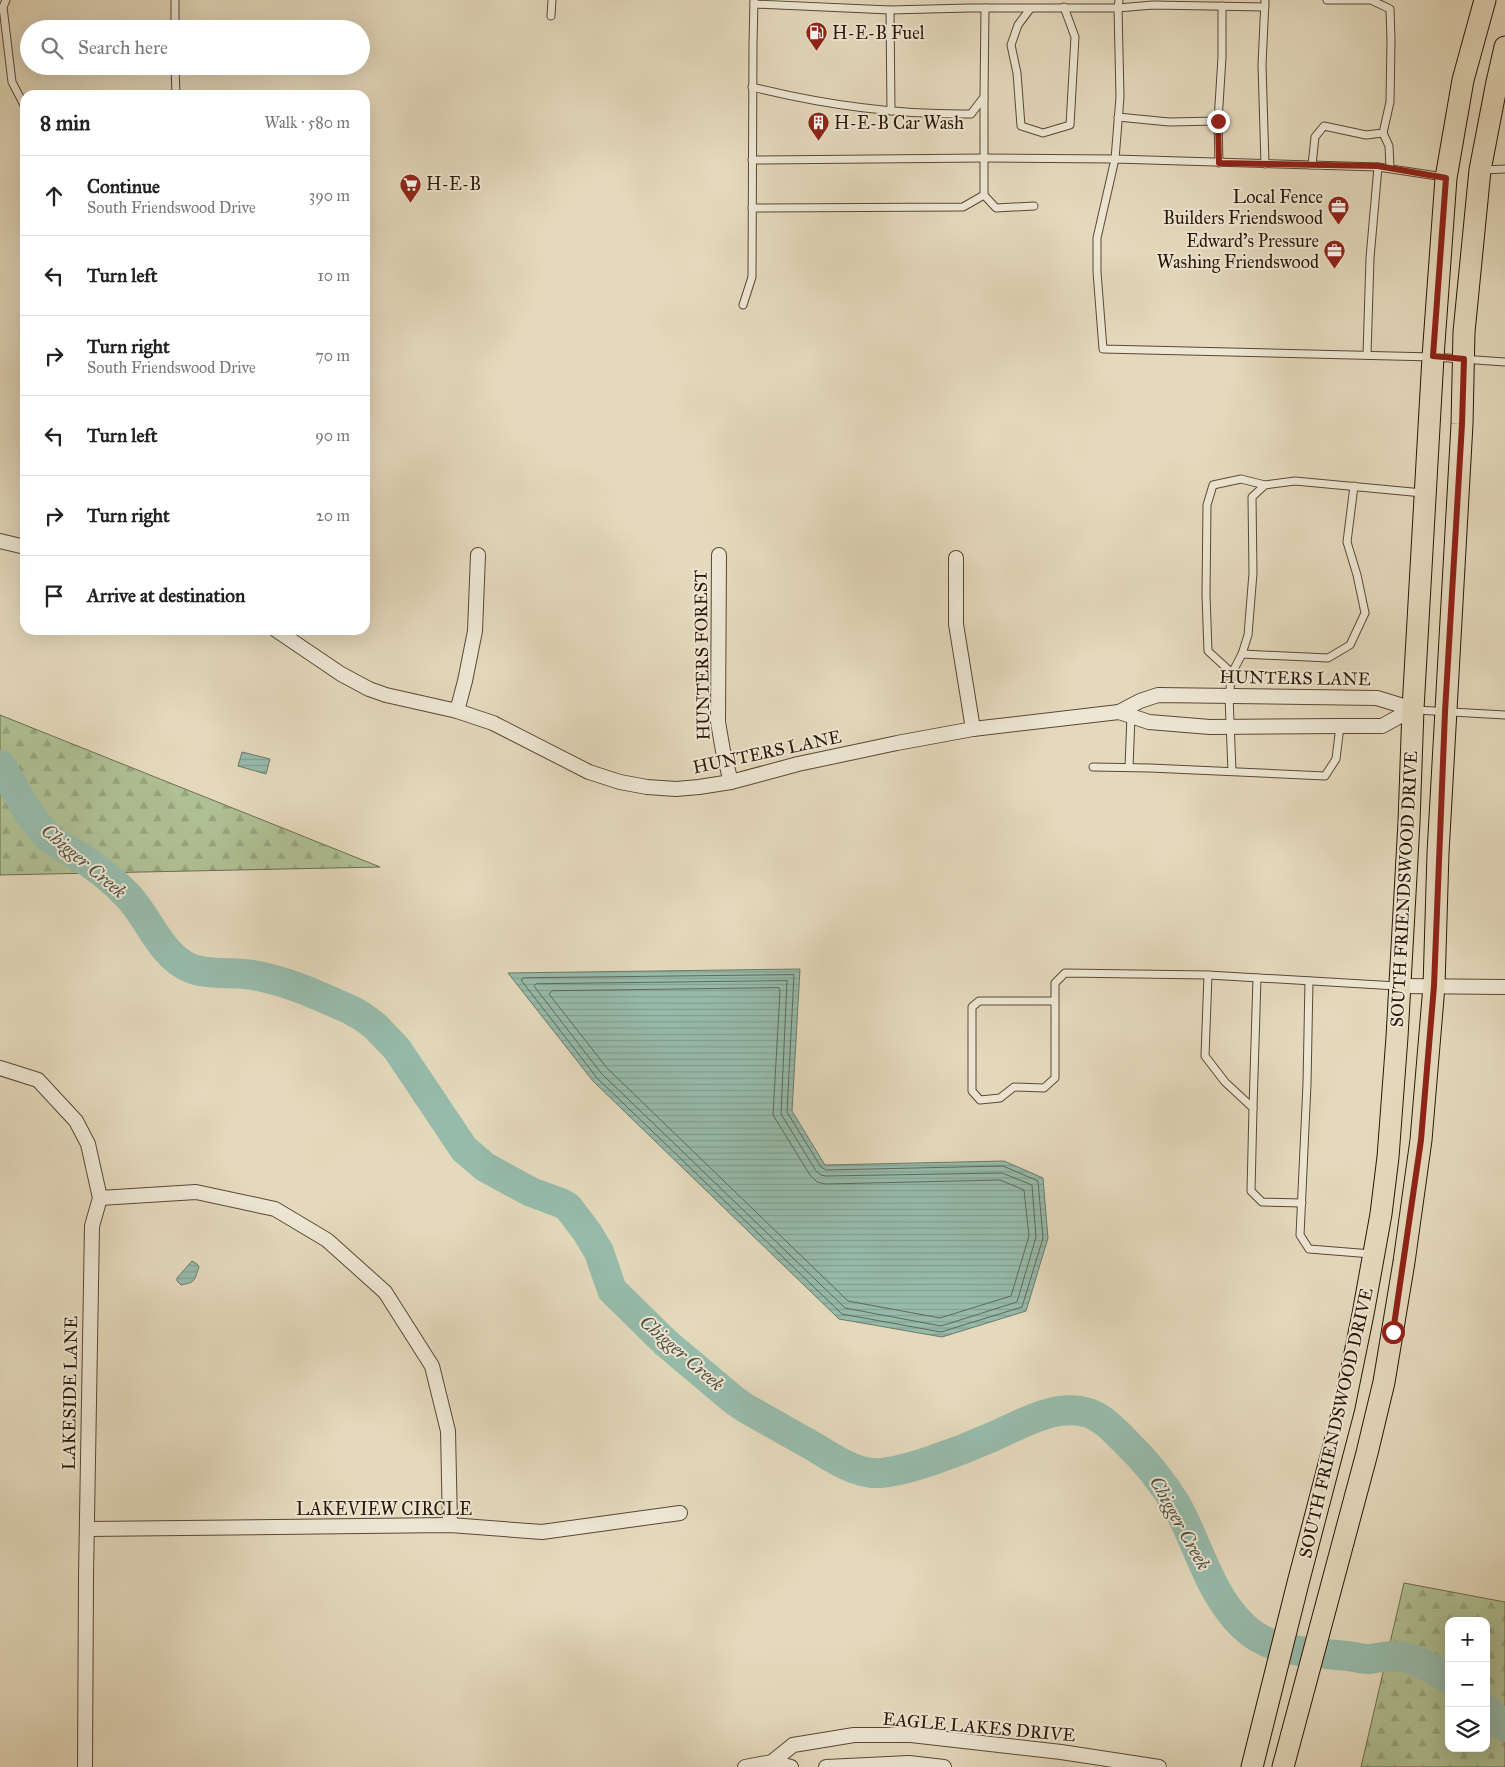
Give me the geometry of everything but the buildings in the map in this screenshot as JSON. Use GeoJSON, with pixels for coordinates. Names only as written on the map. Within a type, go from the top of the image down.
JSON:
{"type":"FeatureCollection","features":[{"type":"Feature","properties":{"kind":"main road","name":"SOUTH FRIENDSWOOD DRIVE"},"geometry":{"type":"LineString","coordinates":[[1252,1767],[1344,1407],[1375,1254],[1388,1157],[1400,986],[1413,709],[1433,356],[1446,178],[1463,80],[1486,0]]}},
{"type":"Feature","properties":{"kind":"main road","name":"SOUTH FRIENDSWOOD DRIVE"},"geometry":{"type":"LineString","coordinates":[[1283,1767],[1332,1587],[1384,1382],[1421,1140],[1434,986],[1445,712],[1462,424],[1465,323],[1480,170],[1496,82],[1505,47]]}},
{"type":"Feature","properties":{"kind":"street"},"geometry":{"type":"LineString","coordinates":[[0,541],[20,546]]}},
{"type":"Feature","properties":{"kind":"street"},"geometry":{"type":"LineString","coordinates":[[457,711],[465,681],[474,631],[478,555]]}},
{"type":"Feature","properties":{"kind":"street","name":"HUNTERS FOREST"},"geometry":{"type":"LineString","coordinates":[[719,555],[718,722],[731,782]]}},
{"type":"Feature","properties":{"kind":"street"},"geometry":{"type":"LineString","coordinates":[[956,558],[956,624],[973,729]]}},
{"type":"Feature","properties":{"kind":"street","name":"HUNTERS LANE"},"geometry":{"type":"LineString","coordinates":[[283,635],[341,674],[369,689],[386,695],[457,711],[492,723],[588,772],[647,788],[699,788],[731,782],[798,764],[973,729],[1125,714],[1149,722],[1210,727],[1382,726],[1413,709]]}},
{"type":"Feature","properties":{"kind":"street","name":"HUNTERS LANE"},"geometry":{"type":"LineString","coordinates":[[1125,714],[1140,701],[1158,695],[1377,698],[1413,709]]}},
{"type":"Feature","properties":{"kind":"street"},"geometry":{"type":"LineString","coordinates":[[1400,986],[1505,987]]}},
{"type":"Feature","properties":{"kind":"street","name":"LAKESIDE LANE"},"geometry":{"type":"LineString","coordinates":[[0,1068],[38,1080],[76,1120],[88,1144],[100,1198],[92,1226],[85,1767]]}},
{"type":"Feature","properties":{"kind":"street"},"geometry":{"type":"LineString","coordinates":[[100,1198],[196,1192],[275,1209],[327,1240],[385,1292],[432,1366],[448,1431],[450,1526]]}},
{"type":"Feature","properties":{"kind":"street","name":"LAKEVIEW CIRCLE"},"geometry":{"type":"LineString","coordinates":[[87,1529],[450,1526],[542,1532],[680,1513]]}},
{"type":"Feature","properties":{"kind":"street","name":"EAGLE LAKES DRIVE"},"geometry":{"type":"LineString","coordinates":[[772,1762],[793,1745],[854,1735],[911,1735],[1061,1752],[1159,1767]]}},
{"type":"Feature","properties":{"kind":"street","name":"EAGLE LAKES DRIVE"},"geometry":{"type":"LineString","coordinates":[[744,1767],[772,1762],[791,1767]]}},
{"type":"Feature","properties":{"kind":"street"},"geometry":{"type":"LineString","coordinates":[[826,1767],[909,1763],[944,1767]]}},
{"type":"Feature","properties":{"kind":"lane"},"geometry":{"type":"LineString","coordinates":[[6,0],[2,7],[12,82],[20,97]]}},
{"type":"Feature","properties":{"kind":"lane"},"geometry":{"type":"LineString","coordinates":[[175,0],[175,20]]}},
{"type":"Feature","properties":{"kind":"lane"},"geometry":{"type":"LineString","coordinates":[[551,16],[552,0]]}},
{"type":"Feature","properties":{"kind":"lane"},"geometry":{"type":"LineString","coordinates":[[1037,0],[1034,9],[1018,25],[1011,44],[1017,73],[1021,126],[1043,132],[1070,125],[1075,37],[1064,7]]}},
{"type":"Feature","properties":{"kind":"lane"},"geometry":{"type":"LineString","coordinates":[[1119,0],[1120,97],[1115,159],[1097,238],[1097,272],[1103,349],[1433,356],[1505,362]]}},
{"type":"Feature","properties":{"kind":"lane"},"geometry":{"type":"LineString","coordinates":[[1328,0],[1372,0],[1390,9],[1390,102],[1383,133],[1388,146],[1390,168]]}},
{"type":"Feature","properties":{"kind":"lane"},"geometry":{"type":"LineString","coordinates":[[743,305],[752,277],[754,2],[890,10],[1118,8],[1153,5],[1222,6],[1265,3],[1262,65],[1265,164]]}},
{"type":"Feature","properties":{"kind":"lane"},"geometry":{"type":"LineString","coordinates":[[1219,163],[1218,121],[1222,57],[1222,6]]}},
{"type":"Feature","properties":{"kind":"lane"},"geometry":{"type":"LineString","coordinates":[[984,8],[984,195],[996,208],[1034,206]]}},
{"type":"Feature","properties":{"kind":"lane"},"geometry":{"type":"LineString","coordinates":[[890,10],[891,111]]}},
{"type":"Feature","properties":{"kind":"lane"},"geometry":{"type":"LineString","coordinates":[[175,75],[176,90]]}},
{"type":"Feature","properties":{"kind":"lane"},"geometry":{"type":"LineString","coordinates":[[752,88],[851,108],[932,115],[971,114],[984,97]]}},
{"type":"Feature","properties":{"kind":"lane"},"geometry":{"type":"LineString","coordinates":[[1118,117],[1169,122],[1218,121]]}},
{"type":"Feature","properties":{"kind":"lane"},"geometry":{"type":"LineString","coordinates":[[1312,165],[1315,137],[1324,126],[1366,135],[1383,133]]}},
{"type":"Feature","properties":{"kind":"lane"},"geometry":{"type":"LineString","coordinates":[[752,160],[1115,159],[1378,166],[1446,178]]}},
{"type":"Feature","properties":{"kind":"lane"},"geometry":{"type":"LineString","coordinates":[[1367,355],[1370,258],[1378,166]]}},
{"type":"Feature","properties":{"kind":"lane"},"geometry":{"type":"LineString","coordinates":[[1480,170],[1505,169]]}},
{"type":"Feature","properties":{"kind":"lane"},"geometry":{"type":"LineString","coordinates":[[752,208],[964,207],[984,195]]}},
{"type":"Feature","properties":{"kind":"lane"},"geometry":{"type":"LineString","coordinates":[[1232,673],[1208,651],[1206,595],[1207,505],[1213,485],[1241,480],[1265,484],[1295,481],[1426,493]]}},
{"type":"Feature","properties":{"kind":"lane"},"geometry":{"type":"LineString","coordinates":[[1232,771],[1232,726],[1229,696],[1232,673],[1242,654],[1248,635],[1253,573],[1252,497],[1265,484]]}},
{"type":"Feature","properties":{"kind":"lane"},"geometry":{"type":"LineString","coordinates":[[1242,654],[1328,658],[1350,645],[1364,613],[1357,575],[1347,542],[1354,486]]}},
{"type":"Feature","properties":{"kind":"lane"},"geometry":{"type":"LineString","coordinates":[[1413,709],[1505,715]]}},
{"type":"Feature","properties":{"kind":"lane"},"geometry":{"type":"LineString","coordinates":[[1125,714],[1129,767]]}},
{"type":"Feature","properties":{"kind":"lane"},"geometry":{"type":"LineString","coordinates":[[1093,767],[1326,776],[1336,759],[1340,726]]}},
{"type":"Feature","properties":{"kind":"lane"},"geometry":{"type":"LineString","coordinates":[[1055,1001],[979,1001],[972,1007],[972,1091],[980,1100],[1000,1098],[1014,1087],[1044,1088],[1055,1078],[1055,1001],[1055,983],[1065,973],[1208,975],[1400,986]]}},
{"type":"Feature","properties":{"kind":"lane"},"geometry":{"type":"LineString","coordinates":[[1208,975],[1205,1056],[1225,1082],[1252,1108]]}},
{"type":"Feature","properties":{"kind":"lane"},"geometry":{"type":"LineString","coordinates":[[1257,978],[1251,1191],[1262,1202],[1302,1203]]}},
{"type":"Feature","properties":{"kind":"lane"},"geometry":{"type":"LineString","coordinates":[[1309,981],[1307,1084],[1300,1235],[1309,1249],[1375,1254]]}},
{"type":"Feature","properties":{"kind":"green space"},"geometry":{"type":"Polygon","coordinates":[[[0,715],[380,867],[0,875],[0,715]]]}},
{"type":"Feature","properties":{"kind":"green space"},"geometry":{"type":"Polygon","coordinates":[[[1404,1583],[1505,1602],[1505,1767],[1361,1767],[1404,1583]]]}},
{"type":"Feature","properties":{"kind":"water"},"geometry":{"type":"Polygon","coordinates":[[[242,752],[270,759],[266,774],[238,766],[242,752]]]}},
{"type":"Feature","properties":{"kind":"water"},"geometry":{"type":"Polygon","coordinates":[[[800,969],[792,1111],[825,1165],[1004,1161],[1043,1178],[1048,1238],[1026,1311],[942,1337],[839,1319],[593,1081],[508,973],[800,969]]]}},
{"type":"Feature","properties":{"kind":"water"},"geometry":{"type":"Polygon","coordinates":[[[192,1261],[199,1267],[195,1278],[192,1282],[181,1285],[177,1278],[192,1261]]]}},
{"type":"Feature","properties":{"kind":"waterway","name":"Chigger Creek"},"geometry":{"type":"LineString","coordinates":[[0,765],[30,814],[44,832],[57,844],[96,868],[122,890],[163,945],[180,962],[198,970],[250,975],[282,982],[351,1010],[375,1026],[397,1049],[464,1149],[485,1167],[531,1192],[568,1207],[599,1252],[612,1290],[666,1343],[747,1409],[840,1462],[856,1469],[873,1473],[885,1473],[915,1466],[966,1448],[1049,1413],[1073,1410],[1091,1414],[1101,1419],[1115,1431],[1159,1479],[1185,1521],[1221,1599],[1231,1613],[1254,1635],[1266,1642],[1292,1650],[1366,1659],[1390,1656],[1409,1658],[1445,1676]]}},
{"type":"Feature","properties":{"kind":"waterway","name":"Chigger Creek"},"geometry":{"type":"LineString","coordinates":[[1490,1713],[1505,1727]]}},
{"type":"Feature","properties":{"kind":"place","name":"H-E-B Fuel"},"geometry":{"type":"Point","coordinates":[816,52]}},
{"type":"Feature","properties":{"kind":"place","name":"H-E-B Car Wash"},"geometry":{"type":"Point","coordinates":[818,142]}},
{"type":"Feature","properties":{"kind":"place","name":"H-E-B"},"geometry":{"type":"Point","coordinates":[410,203]}},
{"type":"Feature","properties":{"kind":"place","name":"Local Fence Builders Friendswood"},"geometry":{"type":"Point","coordinates":[1339,226]}},
{"type":"Feature","properties":{"kind":"place","name":"Edward’s Pressure Washing Friendswood"},"geometry":{"type":"Point","coordinates":[1335,270]}},
{"type":"Feature","properties":{"kind":"route"},"geometry":{"type":"LineString","coordinates":[[1218,121],[1219,163],[1378,166],[1446,178],[1433,356],[1464,359],[1462,424],[1445,712],[1434,986],[1421,1140],[1393,1332]]}}]}
